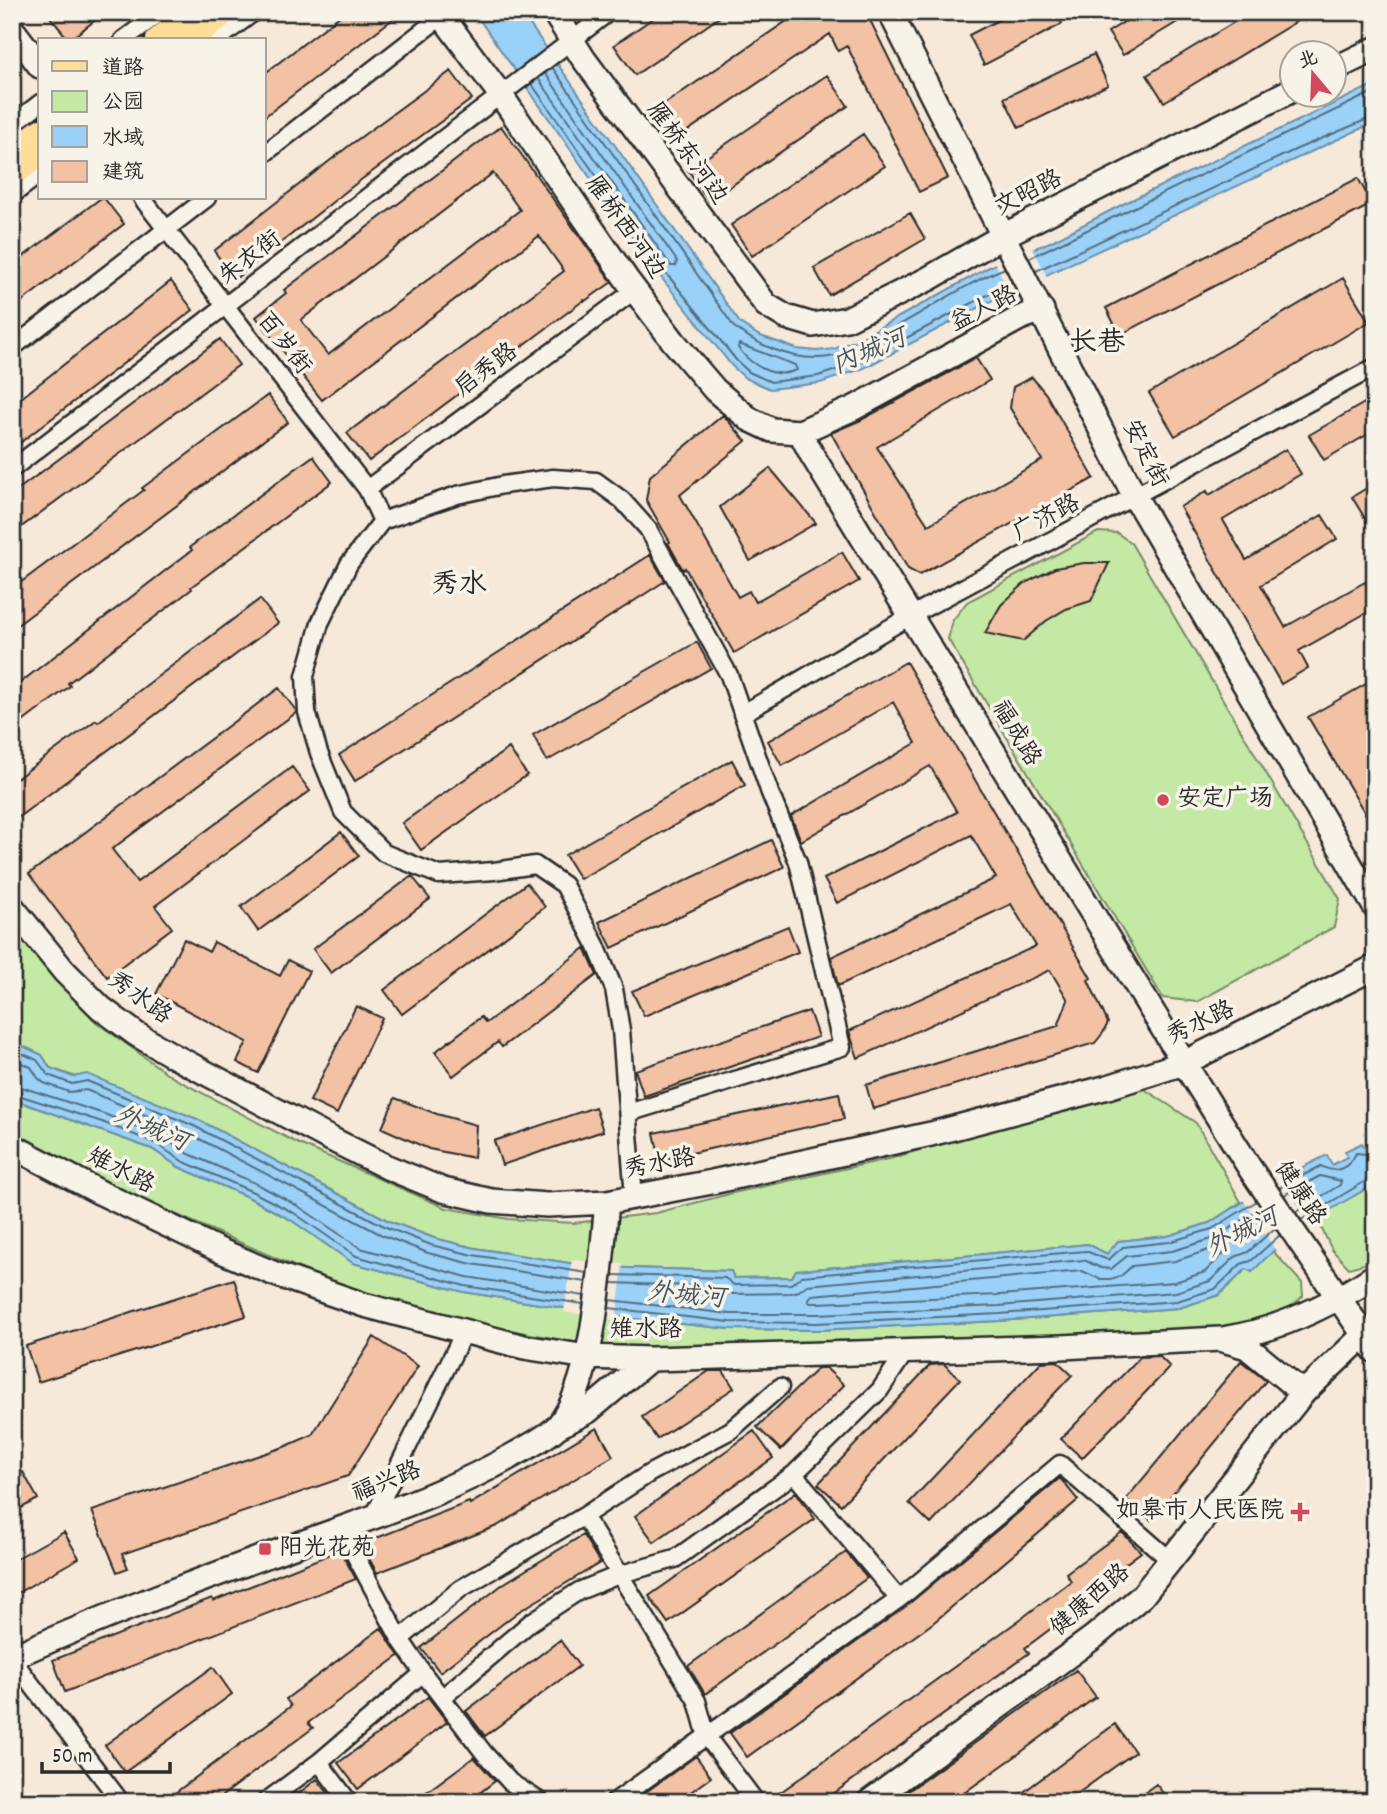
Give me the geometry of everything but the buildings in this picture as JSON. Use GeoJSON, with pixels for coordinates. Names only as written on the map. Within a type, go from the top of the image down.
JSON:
{"type":"FeatureCollection","features":[{"type":"Feature","properties":{"kind":"main road"},"geometry":{"type":"LineString","coordinates":[[161,38],[194,12]]}},
{"type":"Feature","properties":{"kind":"main road"},"geometry":{"type":"LineString","coordinates":[[192,38],[226,12]]}},
{"type":"Feature","properties":{"kind":"main road"},"geometry":{"type":"LineString","coordinates":[[12,152],[38,132]]}},
{"type":"Feature","properties":{"kind":"main road"},"geometry":{"type":"LineString","coordinates":[[12,175],[38,156]]}},
{"type":"Feature","properties":{"kind":"street"},"geometry":{"type":"LineString","coordinates":[[127,38],[161,12]]}},
{"type":"Feature","properties":{"kind":"street"},"geometry":{"type":"LineString","coordinates":[[220,38],[254,12]]}},
{"type":"Feature","properties":{"kind":"street","name":"雁桥东河边"},"geometry":{"type":"LineString","coordinates":[[554,12],[583,58],[766,305],[786,317]]}},
{"type":"Feature","properties":{"kind":"street","name":"朱衣街"},"geometry":{"type":"LineString","coordinates":[[12,469],[608,12]]}},
{"type":"Feature","properties":{"kind":"street","name":"安定街"},"geometry":{"type":"LineString","coordinates":[[890,12],[1135,498],[1375,907]]}},
{"type":"Feature","properties":{"kind":"street"},"geometry":{"type":"LineString","coordinates":[[266,152],[440,14]]}},
{"type":"Feature","properties":{"kind":"street","name":"雁桥西河边"},"geometry":{"type":"LineString","coordinates":[[440,14],[508,88],[635,290],[715,390],[749,418],[772,430],[800,432]]}},
{"type":"Feature","properties":{"kind":"street"},"geometry":{"type":"LineString","coordinates":[[12,29],[38,63]]}},
{"type":"Feature","properties":{"kind":"street"},"geometry":{"type":"LineString","coordinates":[[1348,62],[1375,49]]}},
{"type":"Feature","properties":{"kind":"street","name":"文昭路"},"geometry":{"type":"LineString","coordinates":[[786,317],[813,325],[846,319],[1006,241],[1278,98]]}},
{"type":"Feature","properties":{"kind":"street"},"geometry":{"type":"LineString","coordinates":[[12,125],[38,105]]}},
{"type":"Feature","properties":{"kind":"street"},"geometry":{"type":"LineString","coordinates":[[12,195],[38,176]]}},
{"type":"Feature","properties":{"kind":"street","name":"百岁街"},"geometry":{"type":"LineString","coordinates":[[144,200],[367,489],[382,521]]}},
{"type":"Feature","properties":{"kind":"street"},"geometry":{"type":"LineString","coordinates":[[12,348],[204,200]]}},
{"type":"Feature","properties":{"kind":"street","name":"启秀路"},"geometry":{"type":"LineString","coordinates":[[367,489],[635,290]]}},
{"type":"Feature","properties":{"kind":"street","name":"益人路"},"geometry":{"type":"LineString","coordinates":[[800,432],[854,408],[1040,306]]}},
{"type":"Feature","properties":{"kind":"street","name":"广济路"},"geometry":{"type":"LineString","coordinates":[[742,714],[912,615],[1135,498],[1375,367]]}},
{"type":"Feature","properties":{"kind":"street","name":"福成路"},"geometry":{"type":"LineString","coordinates":[[800,432],[1184,1063]]}},
{"type":"Feature","properties":{"kind":"street"},"geometry":{"type":"LineString","coordinates":[[628,1114],[842,1047],[798,862],[729,674],[648,529],[622,500],[596,481],[553,478],[457,495],[382,521],[349,564],[320,623],[305,676],[307,712],[319,753],[343,812],[384,853],[439,875],[536,865],[564,885],[596,946],[614,989],[621,1030],[634,1198]]}},
{"type":"Feature","properties":{"kind":"street","name":"秀水路"},"geometry":{"type":"LineString","coordinates":[[12,907],[64,971],[101,1008],[136,1034],[351,1149],[443,1190],[491,1201],[547,1205],[634,1198],[931,1133],[1083,1094],[1184,1063],[1375,967]]}},
{"type":"Feature","properties":{"kind":"street","name":"健康路"},"geometry":{"type":"LineString","coordinates":[[1184,1063],[1251,1170],[1369,1343]]}},
{"type":"Feature","properties":{"kind":"street","name":"雉水路"},"geometry":{"type":"LineString","coordinates":[[12,1146],[221,1251],[275,1273],[364,1305],[524,1347],[589,1347],[650,1359],[1220,1339],[1247,1347],[1303,1393]]}},
{"type":"Feature","properties":{"kind":"street","name":"福兴路"},"geometry":{"type":"LineString","coordinates":[[12,1658],[82,1626],[373,1518],[500,1463],[556,1427],[578,1393],[589,1347],[607,1202]]}},
{"type":"Feature","properties":{"kind":"street"},"geometry":{"type":"LineString","coordinates":[[1220,1339],[1253,1334],[1338,1300],[1375,1276]]}},
{"type":"Feature","properties":{"kind":"street"},"geometry":{"type":"LineString","coordinates":[[373,1518],[464,1332]]}},
{"type":"Feature","properties":{"kind":"street","name":"健康西路"},"geometry":{"type":"LineString","coordinates":[[880,1799],[1118,1618],[1142,1596],[1303,1393],[1369,1343]]}},
{"type":"Feature","properties":{"kind":"street"},"geometry":{"type":"LineString","coordinates":[[442,1698],[531,1622],[579,1591],[621,1574],[675,1559],[794,1474],[880,1390],[906,1351]]}},
{"type":"Feature","properties":{"kind":"street"},"geometry":{"type":"LineString","coordinates":[[556,1427],[588,1411],[650,1359]]}},
{"type":"Feature","properties":{"kind":"street"},"geometry":{"type":"LineString","coordinates":[[400,1639],[460,1589],[584,1516],[650,1473],[731,1430],[780,1387]]}},
{"type":"Feature","properties":{"kind":"street"},"geometry":{"type":"LineString","coordinates":[[614,1802],[899,1599],[1060,1464],[1170,1560]]}},
{"type":"Feature","properties":{"kind":"street"},"geometry":{"type":"LineString","coordinates":[[794,1474],[899,1599]]}},
{"type":"Feature","properties":{"kind":"street"},"geometry":{"type":"LineString","coordinates":[[584,1516],[696,1701],[707,1737],[756,1802]]}},
{"type":"Feature","properties":{"kind":"street"},"geometry":{"type":"LineString","coordinates":[[341,1529],[400,1639],[423,1673],[484,1753],[510,1782],[541,1802]]}},
{"type":"Feature","properties":{"kind":"street"},"geometry":{"type":"LineString","coordinates":[[12,1658],[121,1802]]}},
{"type":"Feature","properties":{"kind":"street"},"geometry":{"type":"LineString","coordinates":[[265,1802],[319,1762],[423,1673]]}},
{"type":"Feature","properties":{"kind":"street"},"geometry":{"type":"LineString","coordinates":[[319,1762],[349,1802]]}},
{"type":"Feature","properties":{"kind":"green space","name":"安定广场"},"geometry":{"type":"Polygon","coordinates":[[[1098,532],[1117,533],[1131,543],[1340,899],[1334,927],[1197,1002],[1163,998],[948,639],[953,620],[967,602],[1098,532]]]}},
{"type":"Feature","properties":{"kind":"green space"},"geometry":{"type":"Polygon","coordinates":[[[12,927],[96,1022],[172,1077],[297,1143],[446,1208],[509,1219],[574,1223],[656,1213],[893,1158],[993,1127],[1143,1088],[1196,1123],[1241,1202],[1209,1223],[1168,1236],[1118,1241],[1107,1254],[1088,1244],[796,1270],[792,1277],[734,1278],[731,1271],[594,1267],[475,1248],[434,1238],[389,1221],[197,1119],[50,1068],[42,1055],[12,1041],[12,927]]]}},
{"type":"Feature","properties":{"kind":"green space"},"geometry":{"type":"Polygon","coordinates":[[[12,1099],[152,1149],[179,1167],[250,1198],[291,1220],[353,1263],[464,1292],[627,1318],[730,1329],[817,1330],[1000,1321],[1179,1308],[1219,1295],[1247,1268],[1252,1271],[1272,1250],[1302,1283],[1303,1296],[1289,1309],[1237,1325],[1062,1343],[614,1350],[437,1316],[324,1279],[120,1190],[12,1131],[12,1099]]]}},
{"type":"Feature","properties":{"kind":"green space"},"geometry":{"type":"Polygon","coordinates":[[[1375,1184],[1375,1261],[1349,1268],[1332,1250],[1316,1217],[1375,1184]]]}},
{"type":"Feature","properties":{"kind":"water","name":"内城河"},"geometry":{"type":"Polygon","coordinates":[[[474,12],[521,12],[740,323],[758,335],[797,349],[817,351],[834,349],[859,339],[991,266],[1050,242],[1125,203],[1325,108],[1348,108],[1348,97],[1375,84],[1375,122],[1001,296],[864,368],[820,383],[770,389],[745,378],[732,366],[652,266],[474,12]]]}},
{"type":"Feature","properties":{"kind":"water","name":"外城河"},"geometry":{"type":"Polygon","coordinates":[[[12,1041],[42,1055],[50,1068],[73,1077],[87,1074],[197,1119],[389,1221],[434,1238],[475,1248],[594,1267],[731,1271],[734,1278],[792,1277],[796,1270],[1088,1244],[1107,1254],[1118,1241],[1168,1236],[1209,1223],[1285,1176],[1327,1155],[1332,1165],[1347,1157],[1345,1151],[1362,1143],[1364,1147],[1375,1142],[1375,1184],[1310,1223],[1265,1258],[1252,1272],[1246,1269],[1219,1295],[1179,1308],[1000,1321],[817,1330],[730,1329],[626,1318],[464,1292],[353,1263],[291,1220],[250,1198],[179,1167],[152,1149],[12,1099],[12,1041]]]}},
{"type":"Feature","properties":{"kind":"pier"},"geometry":{"type":"Polygon","coordinates":[[[1032,246],[1047,277],[1011,295],[994,261],[1032,246]]]}},
{"type":"Feature","properties":{"kind":"pier"},"geometry":{"type":"Polygon","coordinates":[[[1279,1175],[1311,1225],[1276,1251],[1242,1198],[1279,1175]]]}},
{"type":"Feature","properties":{"kind":"pier"},"geometry":{"type":"Polygon","coordinates":[[[572,1260],[623,1264],[616,1320],[564,1312],[572,1260]]]}},
{"type":"Feature","properties":{"kind":"place","name":"安定广场"},"geometry":{"type":"Point","coordinates":[1163,800]}},
{"type":"Feature","properties":{"kind":"place","name":"如皋市人民医院"},"geometry":{"type":"Point","coordinates":[1300,1512]}},
{"type":"Feature","properties":{"kind":"place","name":"阳光花苑"},"geometry":{"type":"Point","coordinates":[265,1549]}},
{"type":"Feature","properties":{"kind":"district","name":"长巷"},"geometry":{"type":"Point","coordinates":[1097,345]}},
{"type":"Feature","properties":{"kind":"district","name":"秀水"},"geometry":{"type":"Point","coordinates":[459,587]}}]}
